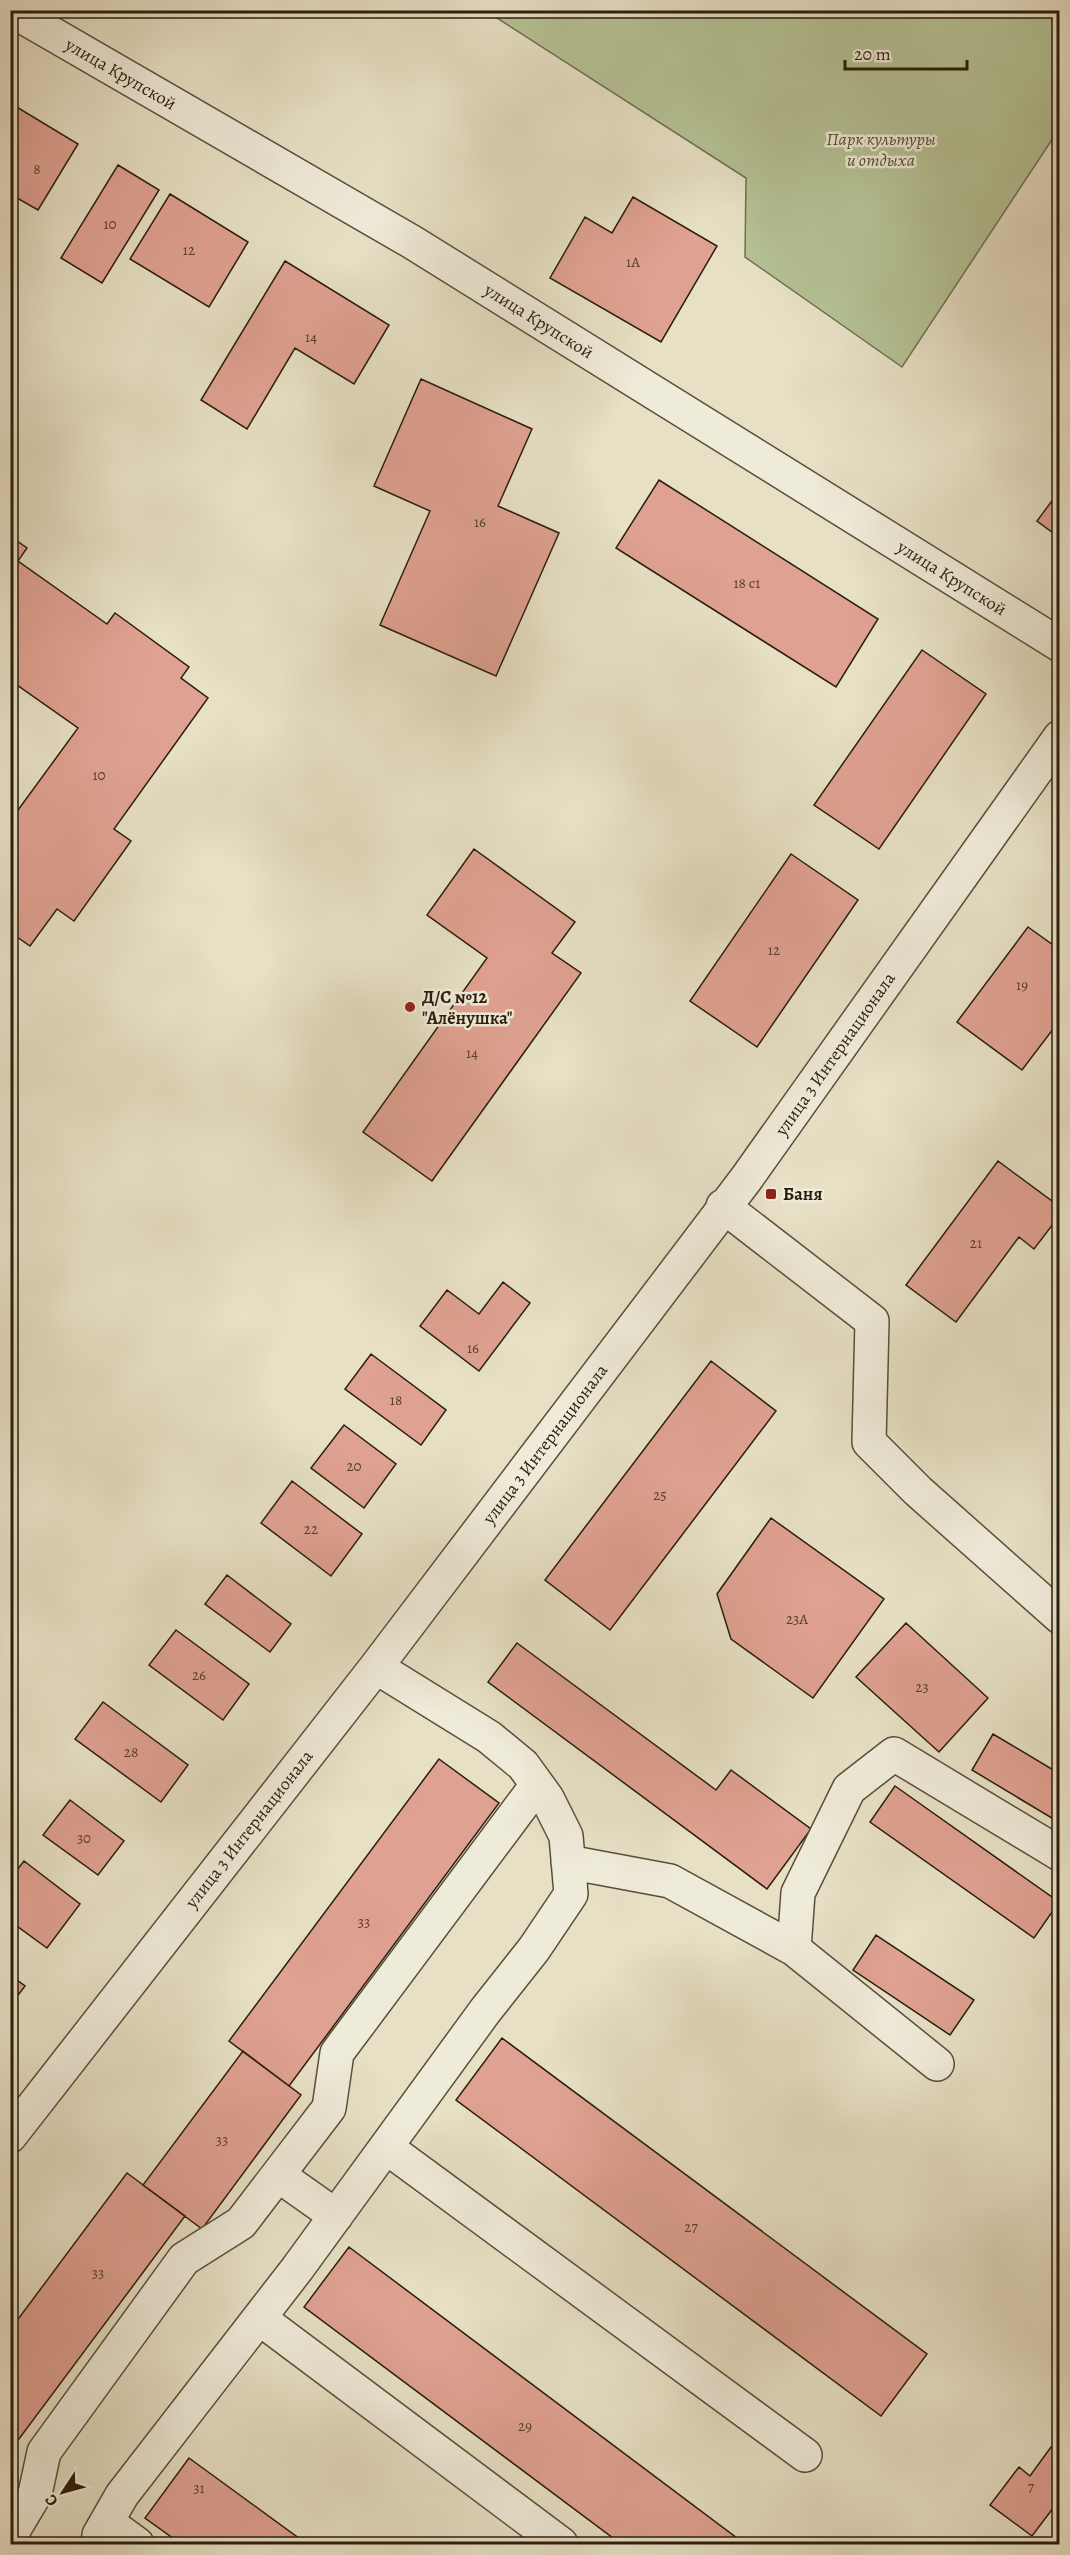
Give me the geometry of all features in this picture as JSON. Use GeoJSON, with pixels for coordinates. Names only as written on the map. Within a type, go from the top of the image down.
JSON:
{"type":"FeatureCollection","features":[{"type":"Feature","properties":{"kind":"street","name":"улица Крупской"},"geometry":{"type":"LineString","coordinates":[[10,10],[412,242],[1059,645]]}},
{"type":"Feature","properties":{"kind":"street","name":"улица 3 Интернационала"},"geometry":{"type":"LineString","coordinates":[[10,2136],[376,1667],[753,1169],[1059,737]]}},
{"type":"Feature","properties":{"kind":"street"},"geometry":{"type":"LineString","coordinates":[[723,1206],[872,1321],[869,1442],[918,1491],[1059,1617]]}},
{"type":"Feature","properties":{"kind":"street"},"geometry":{"type":"LineString","coordinates":[[137,2544],[103,2533],[122,2494],[336,2216],[485,2012],[534,1949],[571,1894],[566,1836],[547,1798],[523,1765],[489,1737],[376,1667]]}},
{"type":"Feature","properties":{"kind":"street"},"geometry":{"type":"LineString","coordinates":[[794,1949],[798,1893],[849,1789],[894,1754],[1059,1854]]}},
{"type":"Feature","properties":{"kind":"street"},"geometry":{"type":"LineString","coordinates":[[10,2536],[35,2494],[44,2452],[184,2259],[241,2223],[329,2108],[337,2053],[537,1785]]}},
{"type":"Feature","properties":{"kind":"street"},"geometry":{"type":"LineString","coordinates":[[568,1862],[669,1881],[794,1949],[937,2064]]}},
{"type":"Feature","properties":{"kind":"street"},"geometry":{"type":"LineString","coordinates":[[386,2147],[805,2455]]}},
{"type":"Feature","properties":{"kind":"street"},"geometry":{"type":"LineString","coordinates":[[278,2175],[336,2216]]}},
{"type":"Feature","properties":{"kind":"street"},"geometry":{"type":"LineString","coordinates":[[259,2318],[561,2544]]}},
{"type":"Feature","properties":{"kind":"green space","name":"Парк культуры и отдыха"},"geometry":{"type":"Polygon","coordinates":[[[486,11],[1059,11],[1059,129],[902,367],[745,257],[746,178],[486,11]]]}},
{"type":"Feature","properties":{"kind":"building"},"geometry":{"type":"Polygon","coordinates":[[[10,103],[78,144],[38,210],[10,194],[10,103]]]}},
{"type":"Feature","properties":{"kind":"building"},"geometry":{"type":"Polygon","coordinates":[[[118,165],[159,190],[102,283],[61,258],[118,165]]]}},
{"type":"Feature","properties":{"kind":"building"},"geometry":{"type":"Polygon","coordinates":[[[170,194],[248,242],[209,307],[130,259],[170,194]]]}},
{"type":"Feature","properties":{"kind":"building"},"geometry":{"type":"Polygon","coordinates":[[[633,197],[717,246],[661,342],[550,278],[585,217],[612,233],[633,197]]]}},
{"type":"Feature","properties":{"kind":"building"},"geometry":{"type":"Polygon","coordinates":[[[285,261],[389,325],[354,384],[295,348],[247,429],[201,400],[285,261]]]}},
{"type":"Feature","properties":{"kind":"building"},"geometry":{"type":"Polygon","coordinates":[[[421,379],[532,429],[498,506],[559,533],[496,676],[380,625],[430,511],[374,486],[421,379]]]}},
{"type":"Feature","properties":{"kind":"building"},"geometry":{"type":"Polygon","coordinates":[[[659,480],[878,619],[836,687],[616,548],[659,480]]]}},
{"type":"Feature","properties":{"kind":"building"},"geometry":{"type":"Polygon","coordinates":[[[1060,490],[1060,538],[1037,521],[1060,490]]]}},
{"type":"Feature","properties":{"kind":"building"},"geometry":{"type":"Polygon","coordinates":[[[10,536],[27,548],[18,561],[107,624],[115,613],[189,667],[181,678],[208,698],[114,829],[131,841],[74,921],[57,909],[30,946],[10,932],[10,821],[78,728],[10,680],[10,536]]]}},
{"type":"Feature","properties":{"kind":"building"},"geometry":{"type":"Polygon","coordinates":[[[922,650],[986,694],[879,849],[814,805],[922,650]]]}},
{"type":"Feature","properties":{"kind":"building"},"geometry":{"type":"Polygon","coordinates":[[[474,849],[575,922],[552,953],[581,973],[432,1181],[363,1132],[487,958],[427,915],[474,849]]]}},
{"type":"Feature","properties":{"kind":"building"},"geometry":{"type":"Polygon","coordinates":[[[791,854],[858,900],[757,1047],[690,1001],[791,854]]]}},
{"type":"Feature","properties":{"kind":"building"},"geometry":{"type":"Polygon","coordinates":[[[1028,927],[1060,950],[1060,1020],[1022,1070],[957,1022],[1028,927]]]}},
{"type":"Feature","properties":{"kind":"building"},"geometry":{"type":"Polygon","coordinates":[[[998,1161],[1060,1207],[1060,1215],[1034,1249],[1019,1237],[956,1322],[906,1285],[998,1161]]]}},
{"type":"Feature","properties":{"kind":"building"},"geometry":{"type":"Polygon","coordinates":[[[503,1282],[530,1303],[479,1371],[420,1326],[447,1290],[479,1314],[503,1282]]]}},
{"type":"Feature","properties":{"kind":"building"},"geometry":{"type":"Polygon","coordinates":[[[371,1354],[446,1410],[421,1445],[345,1389],[371,1354]]]}},
{"type":"Feature","properties":{"kind":"building"},"geometry":{"type":"Polygon","coordinates":[[[711,1361],[776,1411],[610,1630],[545,1580],[711,1361]]]}},
{"type":"Feature","properties":{"kind":"building"},"geometry":{"type":"Polygon","coordinates":[[[344,1425],[396,1464],[364,1508],[311,1468],[344,1425]]]}},
{"type":"Feature","properties":{"kind":"building"},"geometry":{"type":"Polygon","coordinates":[[[292,1481],[362,1534],[331,1576],[261,1523],[292,1481]]]}},
{"type":"Feature","properties":{"kind":"building"},"geometry":{"type":"Polygon","coordinates":[[[771,1518],[884,1599],[813,1698],[731,1639],[717,1594],[771,1518]]]}},
{"type":"Feature","properties":{"kind":"building"},"geometry":{"type":"Polygon","coordinates":[[[227,1575],[291,1624],[270,1652],[205,1604],[227,1575]]]}},
{"type":"Feature","properties":{"kind":"building"},"geometry":{"type":"Polygon","coordinates":[[[906,1623],[988,1698],[939,1752],[856,1677],[906,1623]]]}},
{"type":"Feature","properties":{"kind":"building"},"geometry":{"type":"Polygon","coordinates":[[[176,1630],[249,1684],[223,1720],[149,1665],[176,1630]]]}},
{"type":"Feature","properties":{"kind":"building"},"geometry":{"type":"Polygon","coordinates":[[[517,1643],[716,1790],[731,1770],[811,1829],[767,1889],[488,1682],[517,1643]]]}},
{"type":"Feature","properties":{"kind":"building"},"geometry":{"type":"Polygon","coordinates":[[[103,1702],[188,1765],[161,1802],[75,1739],[103,1702]]]}},
{"type":"Feature","properties":{"kind":"building"},"geometry":{"type":"Polygon","coordinates":[[[993,1734],[1060,1774],[1060,1823],[972,1770],[993,1734]]]}},
{"type":"Feature","properties":{"kind":"building"},"geometry":{"type":"Polygon","coordinates":[[[439,1759],[499,1803],[289,2086],[229,2041],[439,1759]]]}},
{"type":"Feature","properties":{"kind":"building"},"geometry":{"type":"Polygon","coordinates":[[[895,1786],[1059,1902],[1034,1938],[870,1822],[895,1786]]]}},
{"type":"Feature","properties":{"kind":"building"},"geometry":{"type":"Polygon","coordinates":[[[70,1800],[124,1841],[98,1875],[43,1835],[70,1800]]]}},
{"type":"Feature","properties":{"kind":"building"},"geometry":{"type":"Polygon","coordinates":[[[24,1861],[80,1904],[47,1948],[10,1921],[10,1879],[24,1861]]]}},
{"type":"Feature","properties":{"kind":"building"},"geometry":{"type":"Polygon","coordinates":[[[876,1935],[974,2000],[950,2035],[853,1970],[876,1935]]]}},
{"type":"Feature","properties":{"kind":"building"},"geometry":{"type":"Polygon","coordinates":[[[10,1975],[25,1986],[10,2006],[10,1975]]]}},
{"type":"Feature","properties":{"kind":"building"},"geometry":{"type":"Polygon","coordinates":[[[502,2038],[927,2354],[881,2416],[456,2100],[502,2038]]]}},
{"type":"Feature","properties":{"kind":"building"},"geometry":{"type":"Polygon","coordinates":[[[243,2051],[301,2095],[202,2229],[143,2185],[243,2051]]]}},
{"type":"Feature","properties":{"kind":"building"},"geometry":{"type":"Polygon","coordinates":[[[127,2173],[185,2216],[10,2451],[10,2330],[127,2173]]]}},
{"type":"Feature","properties":{"kind":"building"},"geometry":{"type":"Polygon","coordinates":[[[349,2247],[745,2544],[621,2544],[304,2307],[349,2247]]]}},
{"type":"Feature","properties":{"kind":"building"},"geometry":{"type":"Polygon","coordinates":[[[1051,2447],[1060,2453],[1060,2499],[1032,2536],[990,2505],[1019,2467],[1030,2476],[1051,2447]]]}},
{"type":"Feature","properties":{"kind":"building"},"geometry":{"type":"Polygon","coordinates":[[[189,2458],[307,2544],[181,2544],[145,2518],[189,2458]]]}},
{"type":"Feature","properties":{"kind":"place","name":"Д/С №12 \"Алёнушка\""},"geometry":{"type":"Point","coordinates":[410,1007]}},
{"type":"Feature","properties":{"kind":"place","name":"Баня"},"geometry":{"type":"Point","coordinates":[771,1194]}}]}
